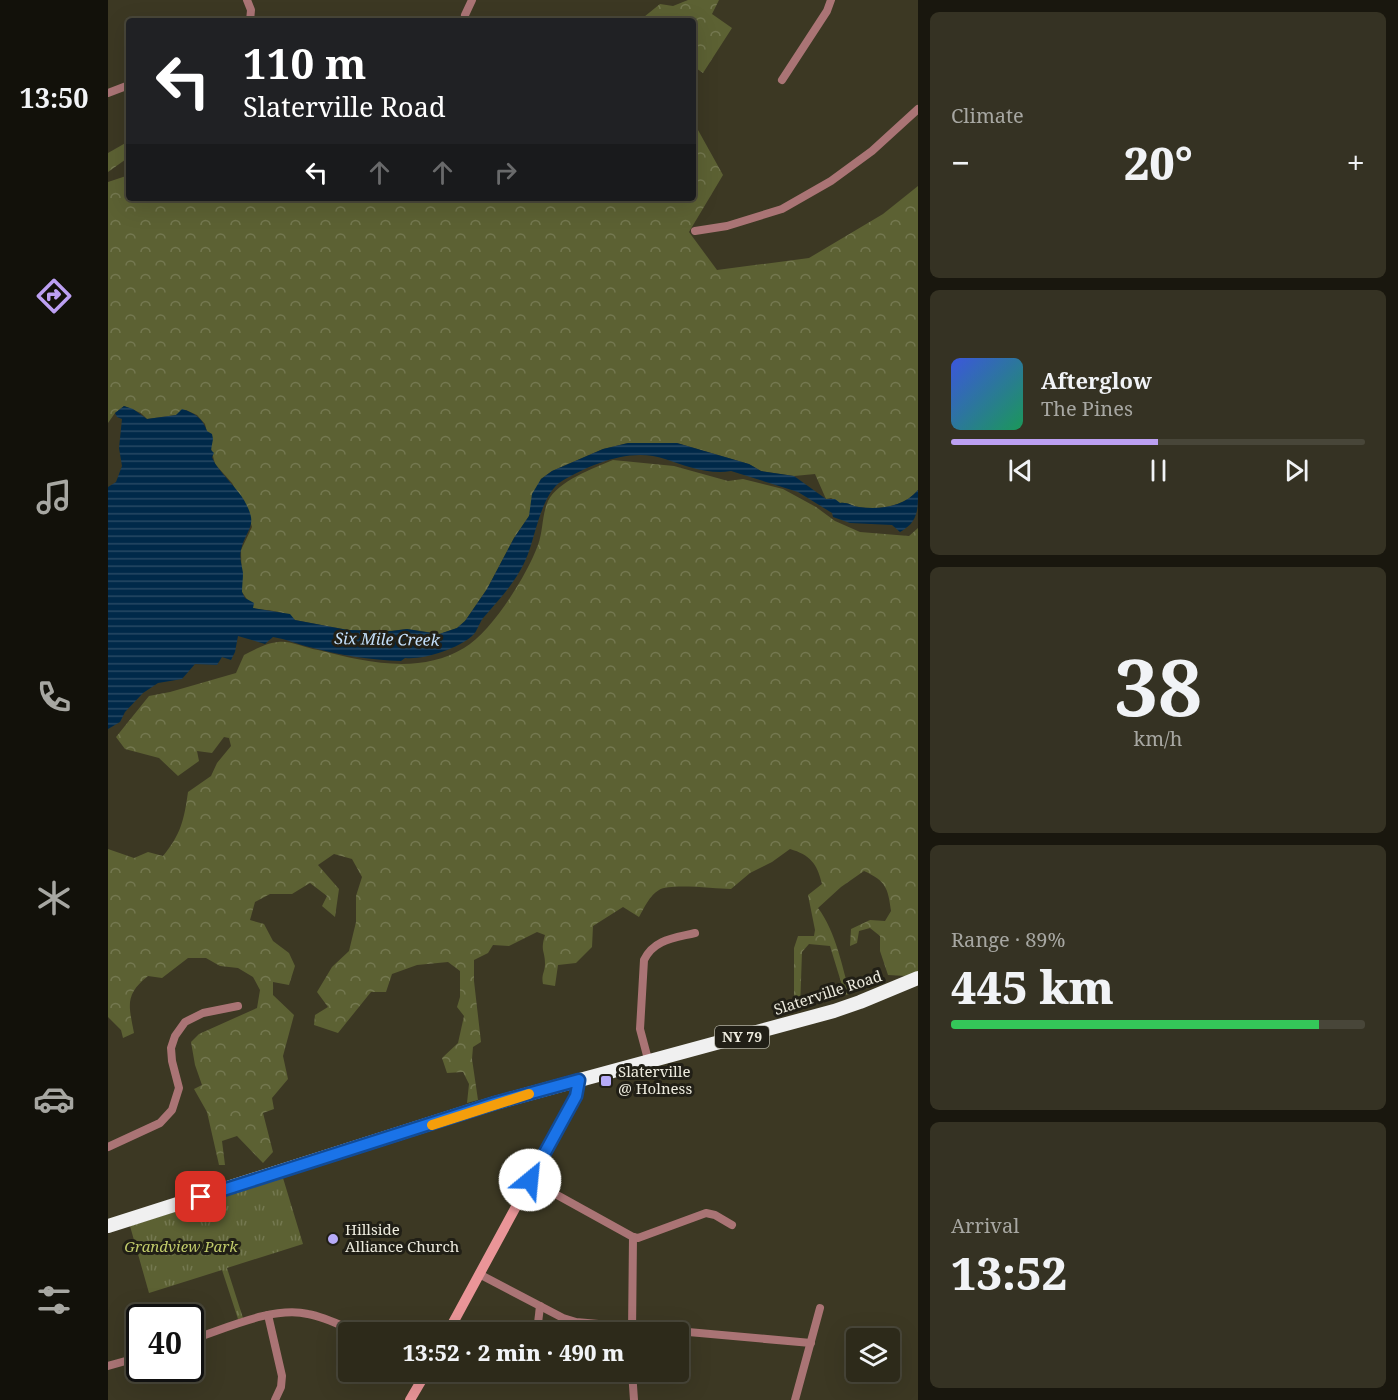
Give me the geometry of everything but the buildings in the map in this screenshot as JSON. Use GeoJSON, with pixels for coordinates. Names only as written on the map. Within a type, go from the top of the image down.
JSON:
{"type":"FeatureCollection","features":[{"type":"Feature","properties":{"kind":"highway","name":"Slaterville Road"},"geometry":{"type":"LineString","coordinates":[[108,1226],[495,1103],[834,1011],[918,978]]}},
{"type":"Feature","properties":{"kind":"street"},"geometry":{"type":"LineString","coordinates":[[247,0],[251,10],[250,18]]}},
{"type":"Feature","properties":{"kind":"street"},"geometry":{"type":"LineString","coordinates":[[465,15],[472,0]]}},
{"type":"Feature","properties":{"kind":"street"},"geometry":{"type":"LineString","coordinates":[[782,80],[831,0]]}},
{"type":"Feature","properties":{"kind":"street"},"geometry":{"type":"LineString","coordinates":[[108,93],[126,86]]}},
{"type":"Feature","properties":{"kind":"street"},"geometry":{"type":"LineString","coordinates":[[695,231],[727,226],[782,209],[831,181],[872,151],[918,109]]}},
{"type":"Feature","properties":{"kind":"street"},"geometry":{"type":"LineString","coordinates":[[649,1063],[640,1029],[644,960],[647,953],[657,944],[695,933]]}},
{"type":"Feature","properties":{"kind":"street"},"geometry":{"type":"LineString","coordinates":[[108,1147],[160,1123],[172,1110],[179,1088],[171,1048],[175,1036],[185,1022],[203,1013],[238,1006]]}},
{"type":"Feature","properties":{"kind":"street"},"geometry":{"type":"LineString","coordinates":[[453,1322],[576,1096],[579,1080]]}},
{"type":"Feature","properties":{"kind":"street"},"geometry":{"type":"LineString","coordinates":[[530,1180],[633,1237],[638,1238],[706,1213],[715,1215],[732,1225]]}},
{"type":"Feature","properties":{"kind":"street"},"geometry":{"type":"LineString","coordinates":[[632,1322],[633,1237]]}},
{"type":"Feature","properties":{"kind":"street"},"geometry":{"type":"LineString","coordinates":[[479,1274],[563,1318],[576,1322]]}},
{"type":"Feature","properties":{"kind":"street"},"geometry":{"type":"LineString","coordinates":[[538,1322],[540,1306]]}},
{"type":"Feature","properties":{"kind":"street"},"geometry":{"type":"LineString","coordinates":[[795,1400],[820,1308]]}},
{"type":"Feature","properties":{"kind":"street"},"geometry":{"type":"LineString","coordinates":[[204,1336],[268,1315],[291,1312],[309,1314],[338,1325]]}},
{"type":"Feature","properties":{"kind":"street"},"geometry":{"type":"LineString","coordinates":[[268,1315],[281,1372],[281,1387],[274,1400]]}},
{"type":"Feature","properties":{"kind":"street"},"geometry":{"type":"LineString","coordinates":[[689,1333],[811,1343]]}},
{"type":"Feature","properties":{"kind":"street"},"geometry":{"type":"LineString","coordinates":[[108,1366],[126,1361]]}},
{"type":"Feature","properties":{"kind":"street"},"geometry":{"type":"LineString","coordinates":[[410,1400],[421,1382]]}},
{"type":"Feature","properties":{"kind":"street"},"geometry":{"type":"LineString","coordinates":[[633,1382],[634,1400]]}},
{"type":"Feature","properties":{"kind":"green space"},"geometry":{"type":"Polygon","coordinates":[[[688,0],[719,0],[712,14],[732,28],[703,73],[696,68],[696,18],[643,18],[660,4],[673,6],[688,0]]]}},
{"type":"Feature","properties":{"kind":"green space"},"geometry":{"type":"Polygon","coordinates":[[[696,126],[723,175],[689,232],[717,270],[809,258],[883,214],[918,186],[918,490],[898,504],[867,508],[840,503],[831,498],[826,499],[815,474],[794,476],[761,471],[749,464],[677,443],[628,443],[603,449],[552,471],[541,479],[529,516],[514,538],[487,589],[465,621],[457,628],[440,634],[407,629],[348,630],[295,620],[280,612],[253,608],[242,592],[241,550],[252,527],[244,500],[240,498],[232,483],[215,464],[205,424],[197,415],[186,410],[176,415],[147,419],[141,413],[124,406],[108,423],[108,182],[126,176],[126,201],[696,201],[696,126]]]}},
{"type":"Feature","properties":{"kind":"green space"},"geometry":{"type":"Polygon","coordinates":[[[126,143],[126,159],[108,172],[108,153],[126,143]]]}},
{"type":"Feature","properties":{"kind":"green space"},"geometry":{"type":"Polygon","coordinates":[[[613,460],[674,466],[728,481],[743,479],[783,489],[816,507],[835,521],[860,532],[909,536],[918,528],[918,971],[906,976],[888,975],[880,951],[880,936],[870,928],[859,931],[857,943],[850,946],[851,929],[870,920],[885,921],[891,911],[885,886],[877,878],[864,871],[841,887],[818,908],[834,938],[850,994],[845,995],[830,946],[809,944],[802,952],[800,1010],[794,1010],[794,948],[798,936],[814,936],[815,930],[808,895],[822,884],[812,861],[803,854],[790,849],[772,862],[750,873],[731,889],[665,888],[653,895],[639,917],[623,907],[593,926],[592,947],[576,963],[558,965],[555,986],[543,984],[545,935],[537,932],[509,946],[493,945],[488,953],[474,960],[481,1042],[473,1047],[472,1059],[478,1100],[467,1103],[469,1084],[463,1072],[447,1073],[442,1058],[458,1043],[464,1016],[457,1007],[460,997],[460,971],[448,962],[417,965],[392,974],[386,992],[371,992],[338,1033],[314,1025],[315,1015],[328,1007],[317,992],[332,967],[349,951],[356,922],[356,896],[362,877],[352,859],[334,854],[318,865],[339,889],[335,917],[322,906],[327,896],[310,883],[292,894],[270,894],[255,902],[250,920],[264,924],[273,941],[289,953],[295,966],[289,985],[273,982],[273,995],[294,1015],[283,1056],[288,1079],[272,1098],[274,1109],[263,1113],[273,1152],[263,1163],[237,1136],[222,1141],[225,1165],[219,1165],[207,1112],[194,1089],[202,1085],[195,1065],[191,1042],[199,1034],[257,1008],[260,990],[253,977],[238,968],[220,966],[206,958],[188,958],[162,978],[148,976],[135,989],[130,1002],[134,1033],[123,1038],[121,1030],[108,1017],[108,849],[134,858],[148,852],[163,856],[181,826],[188,792],[211,776],[217,763],[231,746],[229,738],[224,737],[212,753],[197,751],[199,761],[178,776],[159,758],[125,749],[116,737],[149,696],[236,673],[244,655],[269,644],[287,642],[355,659],[392,664],[429,661],[464,648],[475,640],[497,616],[526,572],[538,545],[546,506],[553,494],[568,481],[613,460]]]}},
{"type":"Feature","properties":{"kind":"green space","name":"Grandview Park"},"geometry":{"type":"Polygon","coordinates":[[[283,1178],[303,1244],[227,1268],[243,1318],[238,1319],[222,1270],[149,1293],[130,1226],[283,1178]]]}},
{"type":"Feature","properties":{"kind":"water","name":"Six Mile Creek"},"geometry":{"type":"Polygon","coordinates":[[[124,406],[133,409],[147,419],[176,415],[182,409],[198,417],[207,431],[212,434],[211,450],[214,453],[212,457],[242,497],[251,517],[240,556],[243,573],[242,592],[245,598],[254,603],[253,608],[290,614],[295,620],[348,630],[407,629],[439,634],[457,628],[465,621],[487,589],[514,538],[529,516],[532,494],[541,479],[552,471],[603,449],[628,443],[677,443],[749,464],[761,471],[794,476],[826,499],[835,499],[840,503],[859,507],[875,508],[898,504],[918,490],[917,510],[914,520],[900,532],[892,525],[850,523],[833,517],[832,513],[798,492],[731,471],[706,471],[652,456],[625,456],[612,459],[598,463],[562,481],[555,487],[545,504],[528,554],[519,572],[482,619],[474,634],[466,641],[431,655],[405,658],[401,661],[343,655],[273,637],[265,644],[238,636],[231,660],[222,657],[217,665],[195,664],[182,679],[158,683],[143,693],[125,712],[120,722],[108,729],[108,487],[116,482],[122,466],[119,448],[122,419],[115,413],[124,406]]]}},
{"type":"Feature","properties":{"kind":"slow traffic"},"geometry":{"type":"LineString","coordinates":[[432,1125],[529,1094]]}},
{"type":"Feature","properties":{"kind":"place","name":"Slaterville @ Holness"},"geometry":{"type":"Point","coordinates":[606,1081]}},
{"type":"Feature","properties":{"kind":"place","name":"Hillside Alliance Church"},"geometry":{"type":"Point","coordinates":[333,1239]}},
{"type":"Feature","properties":{"kind":"route"},"geometry":{"type":"LineString","coordinates":[[201,1197],[495,1103],[579,1080],[576,1096],[530,1180]]}}]}
